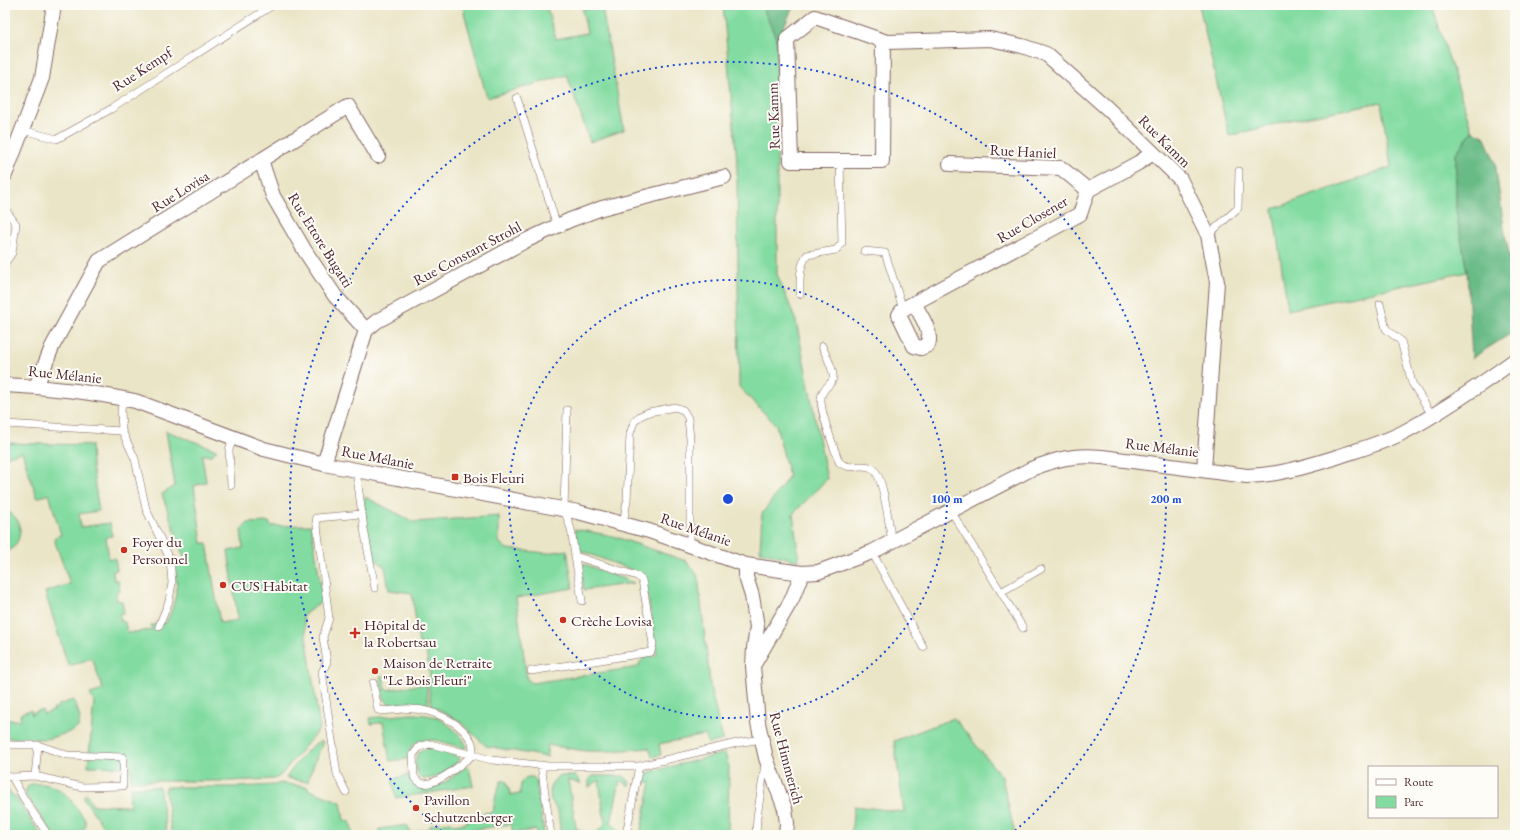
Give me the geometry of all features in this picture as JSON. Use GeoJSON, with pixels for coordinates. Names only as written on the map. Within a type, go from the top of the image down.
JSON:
{"type":"FeatureCollection","features":[{"type":"Feature","properties":{"kind":"street"},"geometry":{"type":"LineString","coordinates":[[5,175],[42,78],[54,5]]}},
{"type":"Feature","properties":{"kind":"street","name":"Rue Kamm"},"geometry":{"type":"LineString","coordinates":[[883,41],[882,161],[792,161],[788,39],[815,17],[887,42],[990,39],[1022,46],[1046,54],[1107,108],[1180,179],[1208,235],[1217,282],[1204,469]]}},
{"type":"Feature","properties":{"kind":"street","name":"Rue Lovisa"},"geometry":{"type":"LineString","coordinates":[[36,387],[52,347],[99,261],[348,106],[378,156]]}},
{"type":"Feature","properties":{"kind":"street"},"geometry":{"type":"LineString","coordinates":[[1088,190],[1138,163],[1153,153]]}},
{"type":"Feature","properties":{"kind":"street","name":"Rue Ettore Bugatti"},"geometry":{"type":"LineString","coordinates":[[261,160],[273,196],[305,250],[335,296],[366,330]]}},
{"type":"Feature","properties":{"kind":"street","name":"Rue Haniel"},"geometry":{"type":"LineString","coordinates":[[950,164],[1061,168],[1088,190]]}},
{"type":"Feature","properties":{"kind":"street","name":"Rue Constant Strohl"},"geometry":{"type":"LineString","coordinates":[[366,330],[377,321],[525,241],[557,226],[602,208],[724,177]]}},
{"type":"Feature","properties":{"kind":"street","name":"Rue Closener"},"geometry":{"type":"LineString","coordinates":[[909,306],[1080,214],[1088,190]]}},
{"type":"Feature","properties":{"kind":"street"},"geometry":{"type":"LineString","coordinates":[[324,464],[366,330]]}},
{"type":"Feature","properties":{"kind":"street","name":"Rue Mélanie"},"geometry":{"type":"LineString","coordinates":[[5,385],[36,387],[135,400],[264,449],[324,464],[564,509],[623,524],[690,545],[746,565],[802,573],[818,572],[872,552],[1031,469],[1053,460],[1069,456],[1091,456],[1253,476],[1303,468],[1350,453],[1401,433],[1476,388],[1515,360]]}},
{"type":"Feature","properties":{"kind":"street","name":"Rue Himmerich"},"geometry":{"type":"LineString","coordinates":[[746,565],[746,577],[752,596],[757,627],[753,666],[755,702],[766,758],[785,809],[787,823],[786,835]]}},
{"type":"Feature","properties":{"kind":"street"},"geometry":{"type":"LineString","coordinates":[[753,666],[792,600],[802,573]]}},
{"type":"Feature","properties":{"kind":"lane","name":"Rue Kempf"},"geometry":{"type":"LineString","coordinates":[[22,130],[57,138],[111,109],[273,5]]}},
{"type":"Feature","properties":{"kind":"lane"},"geometry":{"type":"LineString","coordinates":[[518,98],[557,226]]}},
{"type":"Feature","properties":{"kind":"lane"},"geometry":{"type":"LineString","coordinates":[[800,294],[800,274],[803,261],[807,255],[836,250],[842,243],[840,161]]}},
{"type":"Feature","properties":{"kind":"lane"},"geometry":{"type":"LineString","coordinates":[[1208,235],[1238,208],[1239,171]]}},
{"type":"Feature","properties":{"kind":"lane"},"geometry":{"type":"LineString","coordinates":[[5,209],[16,224],[12,253],[5,263]]}},
{"type":"Feature","properties":{"kind":"lane"},"geometry":{"type":"LineString","coordinates":[[864,251],[885,253],[909,306]]}},
{"type":"Feature","properties":{"kind":"lane"},"geometry":{"type":"LineString","coordinates":[[1380,304],[1386,329],[1401,341],[1412,382],[1432,415]]}},
{"type":"Feature","properties":{"kind":"lane"},"geometry":{"type":"LineString","coordinates":[[822,346],[834,374],[832,381],[822,391],[821,400],[825,420],[839,462],[844,466],[871,468],[877,473],[881,482],[892,542]]}},
{"type":"Feature","properties":{"kind":"lane"},"geometry":{"type":"LineString","coordinates":[[123,398],[121,412],[122,431],[135,460],[146,509],[170,559],[172,583],[169,601],[159,626]]}},
{"type":"Feature","properties":{"kind":"lane"},"geometry":{"type":"LineString","coordinates":[[623,524],[627,501],[630,434],[634,422],[640,416],[649,412],[675,407],[683,410],[688,418],[690,439],[690,545]]}},
{"type":"Feature","properties":{"kind":"lane"},"geometry":{"type":"LineString","coordinates":[[567,410],[564,509],[571,529],[582,601]]}},
{"type":"Feature","properties":{"kind":"lane"},"geometry":{"type":"LineString","coordinates":[[5,424],[122,431]]}},
{"type":"Feature","properties":{"kind":"lane"},"geometry":{"type":"LineString","coordinates":[[231,485],[229,450],[233,438]]}},
{"type":"Feature","properties":{"kind":"lane"},"geometry":{"type":"LineString","coordinates":[[356,470],[375,588]]}},
{"type":"Feature","properties":{"kind":"lane"},"geometry":{"type":"LineString","coordinates":[[951,511],[1023,628]]}},
{"type":"Feature","properties":{"kind":"lane"},"geometry":{"type":"LineString","coordinates":[[346,792],[337,774],[322,672],[327,662],[323,637],[329,618],[316,518],[362,514]]}},
{"type":"Feature","properties":{"kind":"lane"},"geometry":{"type":"LineString","coordinates":[[872,552],[923,647]]}},
{"type":"Feature","properties":{"kind":"lane"},"geometry":{"type":"LineString","coordinates":[[531,671],[652,652],[653,644],[642,580],[637,576],[575,556]]}},
{"type":"Feature","properties":{"kind":"lane"},"geometry":{"type":"LineString","coordinates":[[1001,592],[1041,569]]}},
{"type":"Feature","properties":{"kind":"lane"},"geometry":{"type":"LineString","coordinates":[[373,683],[378,710],[387,711],[412,709],[434,712],[464,732],[472,743],[473,755]]}},
{"type":"Feature","properties":{"kind":"lane"},"geometry":{"type":"LineString","coordinates":[[473,755],[430,784],[421,783],[414,777],[413,755],[419,747],[430,744],[473,755],[492,760],[540,765],[639,766],[737,743],[762,739]]}},
{"type":"Feature","properties":{"kind":"lane"},"geometry":{"type":"LineString","coordinates":[[5,745],[38,745],[67,755],[123,756],[123,786],[82,787],[35,776],[8,776]]}},
{"type":"Feature","properties":{"kind":"lane"},"geometry":{"type":"LineString","coordinates":[[35,776],[38,745]]}},
{"type":"Feature","properties":{"kind":"lane"},"geometry":{"type":"LineString","coordinates":[[756,835],[757,817],[766,758]]}},
{"type":"Feature","properties":{"kind":"lane"},"geometry":{"type":"LineString","coordinates":[[540,765],[551,835]]}},
{"type":"Feature","properties":{"kind":"lane"},"geometry":{"type":"LineString","coordinates":[[626,835],[639,766]]}},
{"type":"Feature","properties":{"kind":"lane"},"geometry":{"type":"LineString","coordinates":[[8,776],[48,835]]}},
{"type":"Feature","properties":{"kind":"green space"},"geometry":{"type":"Polygon","coordinates":[[[462,5],[546,5],[556,39],[587,33],[582,9],[602,8],[624,130],[590,142],[567,75],[487,98],[462,5]]]}},
{"type":"Feature","properties":{"kind":"green space"},"geometry":{"type":"Polygon","coordinates":[[[723,5],[763,5],[777,41],[777,274],[796,321],[827,479],[793,514],[799,561],[760,551],[762,514],[789,476],[776,425],[739,387],[737,162],[723,5]]]}},
{"type":"Feature","properties":{"kind":"green space"},"geometry":{"type":"Polygon","coordinates":[[[763,5],[794,5],[777,41],[763,8],[763,5]]]}},
{"type":"Feature","properties":{"kind":"green space"},"geometry":{"type":"Polygon","coordinates":[[[1199,5],[1432,5],[1472,131],[1456,153],[1456,210],[1467,272],[1288,310],[1273,209],[1391,167],[1381,102],[1291,120],[1229,136],[1199,5]]]}},
{"type":"Feature","properties":{"kind":"green space"},"geometry":{"type":"Polygon","coordinates":[[[1472,131],[1484,136],[1495,162],[1504,228],[1515,287],[1515,331],[1472,358],[1467,272],[1456,210],[1456,153],[1472,131]]]}},
{"type":"Feature","properties":{"kind":"green space"},"geometry":{"type":"Polygon","coordinates":[[[166,431],[217,450],[212,455],[202,455],[206,482],[194,486],[202,543],[207,543],[220,623],[238,620],[228,551],[243,548],[241,530],[248,523],[269,522],[271,526],[311,525],[323,601],[303,615],[320,728],[280,776],[274,779],[229,781],[131,781],[131,767],[88,766],[94,702],[90,694],[103,690],[92,658],[69,666],[66,659],[45,592],[70,584],[54,539],[55,537],[61,535],[49,494],[37,498],[22,452],[5,457],[5,443],[91,445],[92,466],[99,511],[79,514],[81,527],[110,523],[112,536],[106,537],[109,559],[115,558],[117,570],[113,571],[114,580],[118,580],[120,591],[116,592],[117,601],[122,601],[124,613],[119,614],[121,622],[125,622],[127,633],[152,630],[151,625],[166,623],[176,595],[177,581],[175,566],[185,561],[162,494],[175,486],[166,431]]]}},
{"type":"Feature","properties":{"kind":"green space"},"geometry":{"type":"Polygon","coordinates":[[[365,497],[414,522],[499,516],[499,542],[507,549],[546,553],[567,550],[573,588],[516,598],[527,679],[532,683],[638,667],[643,659],[657,655],[645,578],[640,573],[584,552],[578,548],[575,529],[613,536],[686,561],[698,576],[711,691],[723,740],[708,744],[705,735],[659,744],[661,755],[652,757],[649,748],[586,751],[547,745],[547,757],[486,746],[458,720],[432,707],[428,683],[431,683],[425,644],[419,644],[412,593],[389,590],[385,567],[372,557],[364,505],[365,497]]]}},
{"type":"Feature","properties":{"kind":"green space"},"geometry":{"type":"Polygon","coordinates":[[[5,511],[12,514],[17,519],[20,531],[16,544],[5,553],[5,511]]]}},
{"type":"Feature","properties":{"kind":"green space"},"geometry":{"type":"Polygon","coordinates":[[[584,564],[634,583],[584,590],[580,566],[584,564]]]}},
{"type":"Feature","properties":{"kind":"green space"},"geometry":{"type":"Polygon","coordinates":[[[383,675],[386,690],[426,684],[429,706],[395,705],[388,703],[382,690],[380,676],[383,675]]]}},
{"type":"Feature","properties":{"kind":"green space"},"geometry":{"type":"Polygon","coordinates":[[[74,700],[80,718],[78,727],[73,731],[47,739],[5,738],[5,720],[21,720],[21,713],[31,710],[32,715],[32,713],[42,710],[44,715],[53,711],[54,712],[53,709],[58,707],[58,705],[74,700]]]}},
{"type":"Feature","properties":{"kind":"green space"},"geometry":{"type":"Polygon","coordinates":[[[420,714],[440,719],[459,735],[466,748],[438,741],[424,740],[413,745],[407,759],[390,761],[383,722],[371,724],[370,718],[420,714]]]}},
{"type":"Feature","properties":{"kind":"green space"},"geometry":{"type":"Polygon","coordinates":[[[954,718],[1002,777],[1015,835],[851,835],[854,806],[904,812],[894,741],[954,718]]]}},
{"type":"Feature","properties":{"kind":"green space"},"geometry":{"type":"Polygon","coordinates":[[[322,741],[323,742],[308,782],[286,778],[307,751],[322,741]]]}},
{"type":"Feature","properties":{"kind":"green space"},"geometry":{"type":"Polygon","coordinates":[[[429,748],[459,757],[459,761],[440,775],[429,779],[418,776],[416,766],[417,754],[424,749],[429,748]]]}},
{"type":"Feature","properties":{"kind":"green space"},"geometry":{"type":"Polygon","coordinates":[[[725,753],[729,767],[728,835],[640,835],[651,782],[639,784],[640,778],[649,772],[725,753]]]}},
{"type":"Feature","properties":{"kind":"green space"},"geometry":{"type":"Polygon","coordinates":[[[466,767],[469,768],[473,786],[396,798],[392,779],[409,775],[414,783],[420,786],[432,787],[450,779],[466,767]]]}},
{"type":"Feature","properties":{"kind":"green space"},"geometry":{"type":"Polygon","coordinates":[[[558,776],[575,776],[580,781],[580,784],[568,780],[576,828],[587,835],[561,835],[558,811],[551,801],[550,788],[551,784],[558,776]]]}},
{"type":"Feature","properties":{"kind":"green space"},"geometry":{"type":"Polygon","coordinates":[[[593,776],[624,776],[629,781],[630,786],[620,780],[611,823],[620,831],[617,835],[596,835],[596,833],[605,824],[599,780],[589,787],[589,779],[593,776]]]}},
{"type":"Feature","properties":{"kind":"green space"},"geometry":{"type":"Polygon","coordinates":[[[528,777],[533,777],[536,780],[544,835],[538,835],[536,830],[513,833],[511,824],[438,835],[419,835],[417,831],[430,828],[431,825],[451,822],[453,825],[467,823],[467,820],[478,818],[477,814],[493,812],[496,795],[501,781],[506,781],[511,795],[520,794],[522,782],[528,777]]]}},
{"type":"Feature","properties":{"kind":"green space"},"geometry":{"type":"Polygon","coordinates":[[[280,783],[308,787],[309,790],[341,802],[344,821],[350,821],[353,835],[172,835],[165,791],[166,787],[238,787],[275,785],[280,783]]]}},
{"type":"Feature","properties":{"kind":"green space"},"geometry":{"type":"Polygon","coordinates":[[[32,784],[48,785],[65,794],[84,819],[86,823],[85,828],[75,835],[53,835],[26,795],[27,788],[32,784]]]}},
{"type":"Feature","properties":{"kind":"green space"},"geometry":{"type":"Polygon","coordinates":[[[131,787],[159,787],[167,835],[109,835],[84,799],[84,796],[87,794],[92,805],[129,806],[131,787]]]}},
{"type":"Feature","properties":{"kind":"green space"},"geometry":{"type":"Polygon","coordinates":[[[5,788],[16,798],[41,835],[5,835],[5,788]]]}},
{"type":"Feature","properties":{"kind":"green space"},"geometry":{"type":"Polygon","coordinates":[[[407,825],[412,835],[401,835],[400,833],[396,835],[379,835],[379,829],[407,825]]]}},
{"type":"Feature","properties":{"kind":"place","name":"Bois Fleuri"},"geometry":{"type":"Point","coordinates":[455,477]}},
{"type":"Feature","properties":{"kind":"place","name":"Foyer du Personnel"},"geometry":{"type":"Point","coordinates":[124,550]}},
{"type":"Feature","properties":{"kind":"place","name":"CUS Habitat"},"geometry":{"type":"Point","coordinates":[223,585]}},
{"type":"Feature","properties":{"kind":"place","name":"Crèche Lovisa"},"geometry":{"type":"Point","coordinates":[563,620]}},
{"type":"Feature","properties":{"kind":"place","name":"Hôpital de la Robertsau"},"geometry":{"type":"Point","coordinates":[355,633]}},
{"type":"Feature","properties":{"kind":"place","name":"Maison de Retraite \"Le Bois Fleuri\""},"geometry":{"type":"Point","coordinates":[375,671]}},
{"type":"Feature","properties":{"kind":"place","name":"Pavillon Schutzenberger"},"geometry":{"type":"Point","coordinates":[416,808]}}]}
